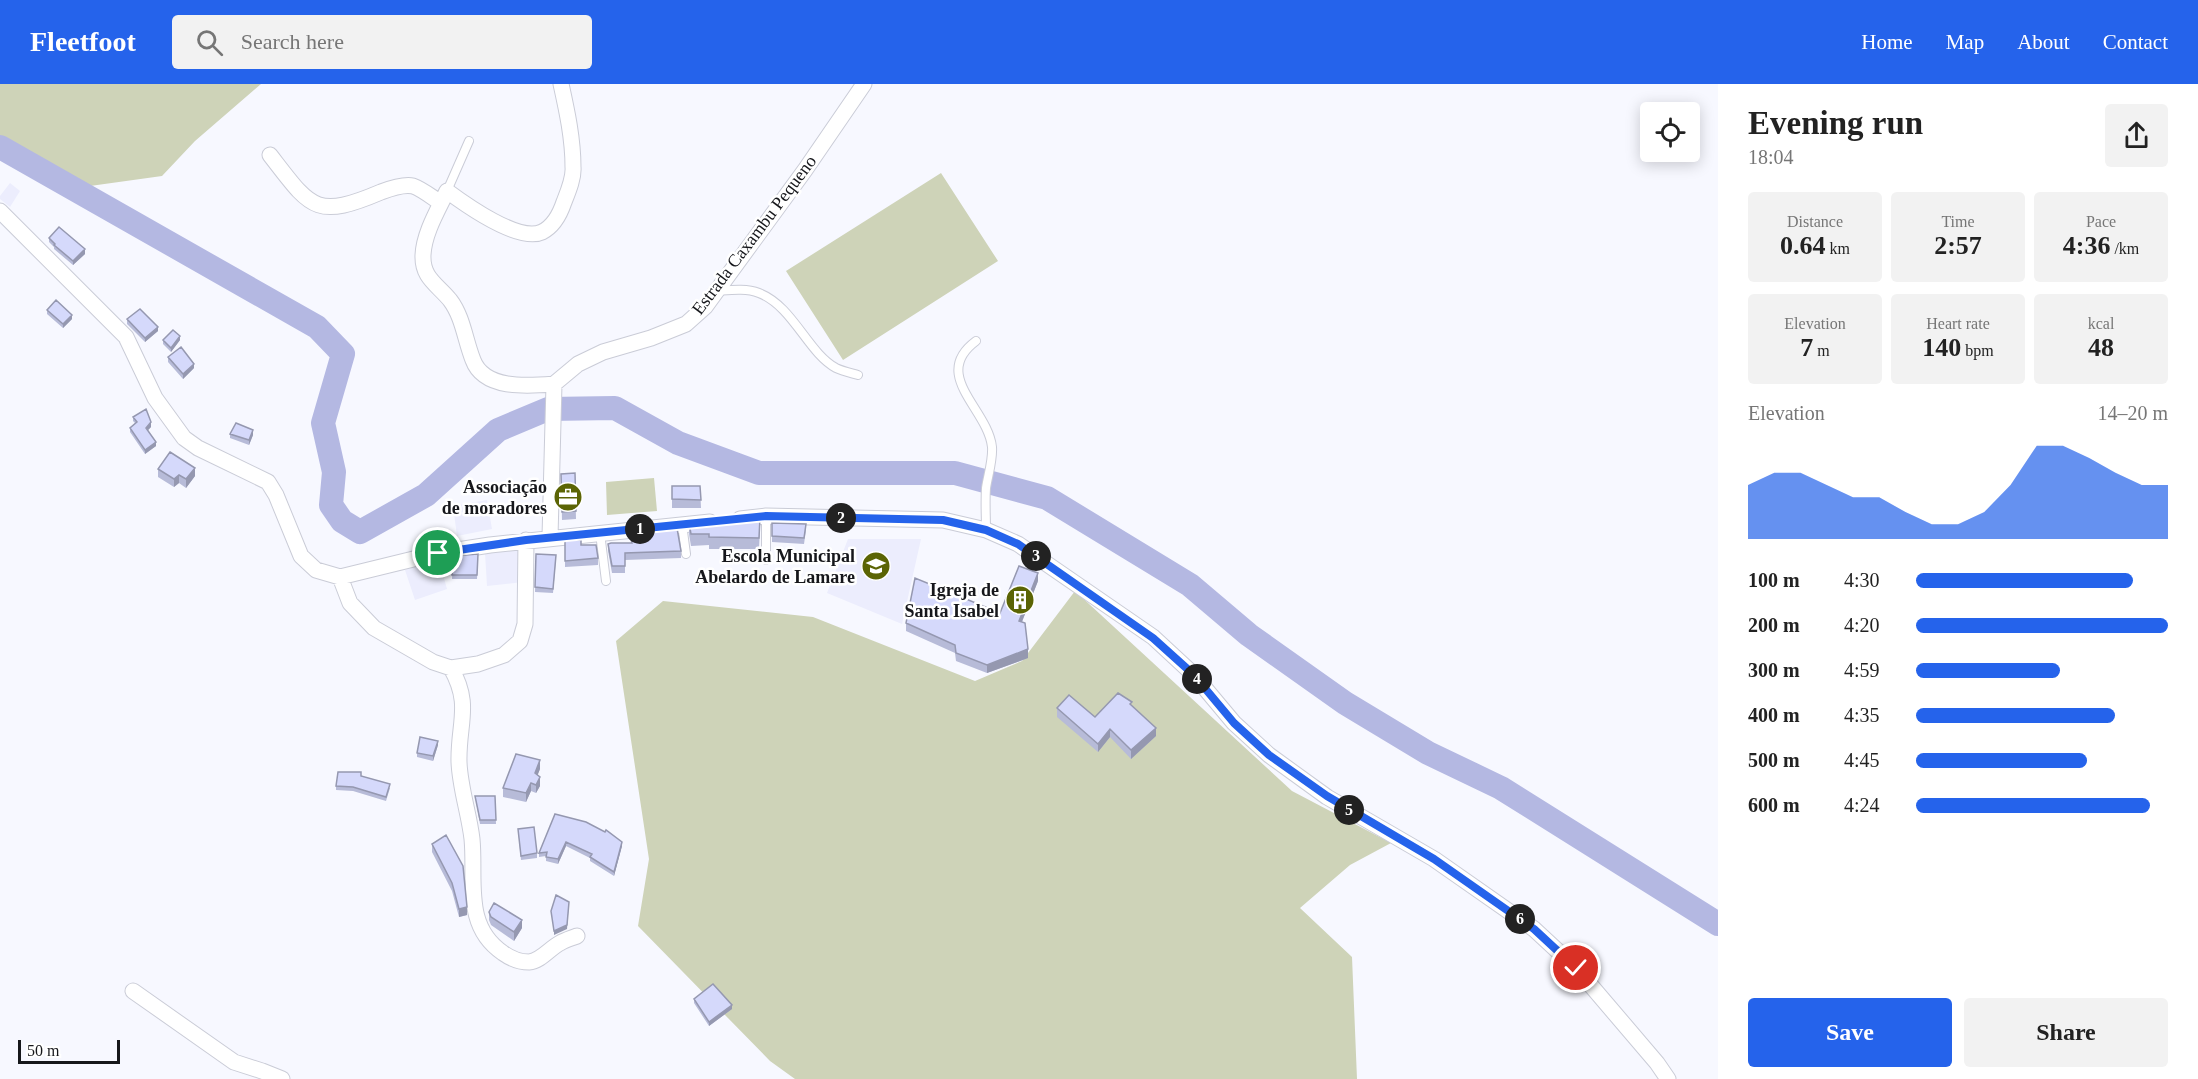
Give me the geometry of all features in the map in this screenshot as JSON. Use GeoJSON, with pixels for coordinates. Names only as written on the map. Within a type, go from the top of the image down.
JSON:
{"type":"FeatureCollection","features":[{"type":"Feature","properties":{"kind":"street"},"geometry":{"type":"LineString","coordinates":[[270,155],[306,197],[319,207],[336,208],[390,188],[412,186],[444,197],[526,234],[542,232],[558,218],[574,170],[561,84]]}},
{"type":"Feature","properties":{"kind":"street","name":"Estrada Caxambu Pequeno"},"geometry":{"type":"LineString","coordinates":[[554,389],[578,364],[603,352],[651,338],[686,324],[705,307],[805,170],[864,84]]}},
{"type":"Feature","properties":{"kind":"street"},"geometry":{"type":"LineString","coordinates":[[444,197],[424,242],[423,256],[427,276],[451,301],[466,333],[473,360],[480,374],[495,381],[554,389],[550,537]]}},
{"type":"Feature","properties":{"kind":"street"},"geometry":{"type":"LineString","coordinates":[[0,211],[126,337],[155,398],[184,438],[198,448],[268,482],[276,495],[301,556],[316,570],[340,577],[438,553],[526,540],[766,516],[943,520],[986,530],[1018,544],[1153,638],[1193,674],[1234,723],[1269,755],[1327,796],[1434,859],[1534,929],[1576,968],[1668,1079]]}},
{"type":"Feature","properties":{"kind":"street"},"geometry":{"type":"LineString","coordinates":[[340,577],[350,603],[374,628],[433,662],[451,668],[478,664],[504,654],[520,641],[525,624],[526,540]]}},
{"type":"Feature","properties":{"kind":"street"},"geometry":{"type":"LineString","coordinates":[[451,668],[458,680],[464,699],[459,761],[472,839],[474,908],[483,934],[497,949],[511,958],[531,962],[559,943],[577,936]]}},
{"type":"Feature","properties":{"kind":"street"},"geometry":{"type":"LineString","coordinates":[[134,991],[234,1062],[282,1079]]}},
{"type":"Feature","properties":{"kind":"lane"},"geometry":{"type":"LineString","coordinates":[[444,197],[469,141]]}},
{"type":"Feature","properties":{"kind":"lane"},"geometry":{"type":"LineString","coordinates":[[715,291],[744,290],[759,293],[773,301],[794,321],[825,360],[836,368],[858,375]]}},
{"type":"Feature","properties":{"kind":"lane"},"geometry":{"type":"LineString","coordinates":[[976,341],[966,348],[958,369],[959,383],[981,417],[992,449],[986,492],[986,530]]}},
{"type":"Feature","properties":{"kind":"lane"},"geometry":{"type":"LineString","coordinates":[[766,516],[766,560]]}},
{"type":"Feature","properties":{"kind":"lane"},"geometry":{"type":"LineString","coordinates":[[682,524],[686,554]]}},
{"type":"Feature","properties":{"kind":"lane"},"geometry":{"type":"LineString","coordinates":[[600,533],[606,581]]}},
{"type":"Feature","properties":{"kind":"shaded area"},"geometry":{"type":"Polygon","coordinates":[[[10,183],[20,191],[10,207],[0,199],[0,196],[10,183]]]}},
{"type":"Feature","properties":{"kind":"shaded area"},"geometry":{"type":"Polygon","coordinates":[[[487,500],[492,529],[457,536],[453,506],[487,500]]]}},
{"type":"Feature","properties":{"kind":"shaded area","name":"Escola Municipal Abelardo de Lamare"},"geometry":{"type":"Polygon","coordinates":[[[848,539],[921,539],[902,624],[827,593],[848,539]]]}},
{"type":"Feature","properties":{"kind":"shaded area"},"geometry":{"type":"Polygon","coordinates":[[[522,549],[523,582],[487,586],[485,553],[522,549]]]}},
{"type":"Feature","properties":{"kind":"shaded area"},"geometry":{"type":"Polygon","coordinates":[[[439,560],[447,589],[415,600],[405,570],[439,560]]]}},
{"type":"Feature","properties":{"kind":"green space"},"geometry":{"type":"Polygon","coordinates":[[[0,84],[261,84],[195,141],[162,176],[90,186],[0,137],[0,84]]]}},
{"type":"Feature","properties":{"kind":"green space"},"geometry":{"type":"Polygon","coordinates":[[[941,173],[998,261],[843,360],[786,271],[941,173]]]}},
{"type":"Feature","properties":{"kind":"green space"},"geometry":{"type":"Polygon","coordinates":[[[654,478],[657,511],[607,515],[606,482],[654,478]]]}},
{"type":"Feature","properties":{"kind":"green space"},"geometry":{"type":"Polygon","coordinates":[[[1075,591],[1292,791],[1391,843],[1350,865],[1300,908],[1352,957],[1357,1079],[795,1079],[770,1061],[638,926],[649,859],[616,641],[663,601],[813,617],[975,681],[1022,661],[1075,591]]]}},
{"type":"Feature","properties":{"kind":"building"},"geometry":{"type":"Polygon","coordinates":[[[59,227],[85,249],[73,261],[49,238],[59,227]]]}},
{"type":"Feature","properties":{"kind":"building"},"geometry":{"type":"Polygon","coordinates":[[[56,300],[72,315],[63,324],[47,310],[56,300]]]}},
{"type":"Feature","properties":{"kind":"building"},"geometry":{"type":"Polygon","coordinates":[[[140,309],[158,327],[145,338],[127,319],[140,309]]]}},
{"type":"Feature","properties":{"kind":"building"},"geometry":{"type":"Polygon","coordinates":[[[173,330],[180,336],[171,348],[163,340],[173,330]]]}},
{"type":"Feature","properties":{"kind":"building"},"geometry":{"type":"Polygon","coordinates":[[[181,347],[194,364],[183,374],[168,357],[181,347]]]}},
{"type":"Feature","properties":{"kind":"building"},"geometry":{"type":"Polygon","coordinates":[[[146,409],[151,422],[146,428],[156,442],[145,450],[130,428],[137,422],[133,417],[146,409]]]}},
{"type":"Feature","properties":{"kind":"building"},"geometry":{"type":"Polygon","coordinates":[[[236,423],[253,430],[249,440],[230,434],[236,423]]]}},
{"type":"Feature","properties":{"kind":"building"},"geometry":{"type":"Polygon","coordinates":[[[170,452],[195,468],[186,479],[179,475],[174,479],[158,469],[170,452]]]}},
{"type":"Feature","properties":{"kind":"building","name":"Associação de moradores"},"geometry":{"type":"Polygon","coordinates":[[[575,473],[576,511],[562,512],[561,474],[575,473]]]}},
{"type":"Feature","properties":{"kind":"building"},"geometry":{"type":"Polygon","coordinates":[[[672,486],[700,486],[701,500],[672,499],[672,486]]]}},
{"type":"Feature","properties":{"kind":"building"},"geometry":{"type":"Polygon","coordinates":[[[757,515],[760,517],[759,538],[709,537],[709,534],[691,534],[689,522],[757,515]]]}},
{"type":"Feature","properties":{"kind":"building"},"geometry":{"type":"Polygon","coordinates":[[[772,523],[806,524],[804,538],[772,536],[772,523]]]}},
{"type":"Feature","properties":{"kind":"building"},"geometry":{"type":"Polygon","coordinates":[[[677,528],[681,551],[625,553],[625,566],[612,566],[608,544],[632,543],[631,539],[637,540],[637,532],[677,528]]]}},
{"type":"Feature","properties":{"kind":"building"},"geometry":{"type":"Polygon","coordinates":[[[565,540],[581,540],[581,545],[596,545],[598,558],[565,561],[565,540]]]}},
{"type":"Feature","properties":{"kind":"building"},"geometry":{"type":"Polygon","coordinates":[[[478,554],[477,575],[452,575],[453,556],[478,554]]]}},
{"type":"Feature","properties":{"kind":"building"},"geometry":{"type":"Polygon","coordinates":[[[536,554],[556,555],[553,589],[535,587],[536,554]]]}},
{"type":"Feature","properties":{"kind":"building"},"geometry":{"type":"Polygon","coordinates":[[[1019,566],[1038,573],[1019,621],[1025,623],[1028,649],[987,665],[956,653],[955,645],[906,623],[915,578],[1000,613],[1019,566]]]}},
{"type":"Feature","properties":{"kind":"building"},"geometry":{"type":"Polygon","coordinates":[[[1118,693],[1132,702],[1130,704],[1156,728],[1131,750],[1110,729],[1098,744],[1057,708],[1069,695],[1095,717],[1118,693]]]}},
{"type":"Feature","properties":{"kind":"building"},"geometry":{"type":"Polygon","coordinates":[[[420,737],[438,741],[433,756],[417,753],[420,737]]]}},
{"type":"Feature","properties":{"kind":"building"},"geometry":{"type":"Polygon","coordinates":[[[516,754],[540,760],[535,773],[540,777],[536,785],[531,783],[526,793],[503,788],[516,754]]]}},
{"type":"Feature","properties":{"kind":"building"},"geometry":{"type":"Polygon","coordinates":[[[338,772],[361,772],[361,776],[390,784],[386,797],[353,787],[336,786],[338,772]]]}},
{"type":"Feature","properties":{"kind":"building"},"geometry":{"type":"Polygon","coordinates":[[[475,796],[495,796],[496,820],[480,820],[475,796]]]}},
{"type":"Feature","properties":{"kind":"building"},"geometry":{"type":"Polygon","coordinates":[[[555,814],[586,822],[605,832],[606,830],[622,842],[614,872],[590,857],[592,854],[566,842],[558,859],[546,857],[547,852],[539,853],[555,814]]]}},
{"type":"Feature","properties":{"kind":"building"},"geometry":{"type":"Polygon","coordinates":[[[534,827],[537,853],[521,856],[518,829],[534,827]]]}},
{"type":"Feature","properties":{"kind":"building"},"geometry":{"type":"Polygon","coordinates":[[[446,835],[463,866],[467,907],[459,909],[452,883],[432,844],[446,835]]]}},
{"type":"Feature","properties":{"kind":"building"},"geometry":{"type":"Polygon","coordinates":[[[556,895],[569,902],[567,925],[554,931],[551,911],[556,895]]]}},
{"type":"Feature","properties":{"kind":"building"},"geometry":{"type":"Polygon","coordinates":[[[494,903],[522,920],[514,932],[491,917],[489,912],[494,903]]]}},
{"type":"Feature","properties":{"kind":"building"},"geometry":{"type":"Polygon","coordinates":[[[713,984],[732,1005],[709,1022],[694,999],[713,984]]]}},
{"type":"Feature","properties":{"kind":"waterway"},"geometry":{"type":"LineString","coordinates":[[0,147],[317,327],[343,354],[323,423],[334,472],[331,505],[342,521],[360,532],[426,495],[498,430],[548,409],[615,408],[678,443],[759,473],[955,473],[1047,498],[1190,585],[1249,635],[1345,703],[1428,753],[1501,788],[1718,924]]}},
{"type":"Feature","properties":{"kind":"place","name":"Associação de moradores"},"geometry":{"type":"Point","coordinates":[568,497]}},
{"type":"Feature","properties":{"kind":"place","name":"Escola Municipal Abelardo de Lamare"},"geometry":{"type":"Point","coordinates":[876,566]}},
{"type":"Feature","properties":{"kind":"place","name":"Igreja de Santa Isabel"},"geometry":{"type":"Point","coordinates":[1020,600]}},
{"type":"Feature","properties":{"kind":"route"},"geometry":{"type":"LineString","coordinates":[[438,553],[526,540],[766,516],[943,520],[986,530],[1018,544],[1153,638],[1193,674],[1234,723],[1269,755],[1371,824],[1434,859],[1534,929],[1576,968]]}}]}
